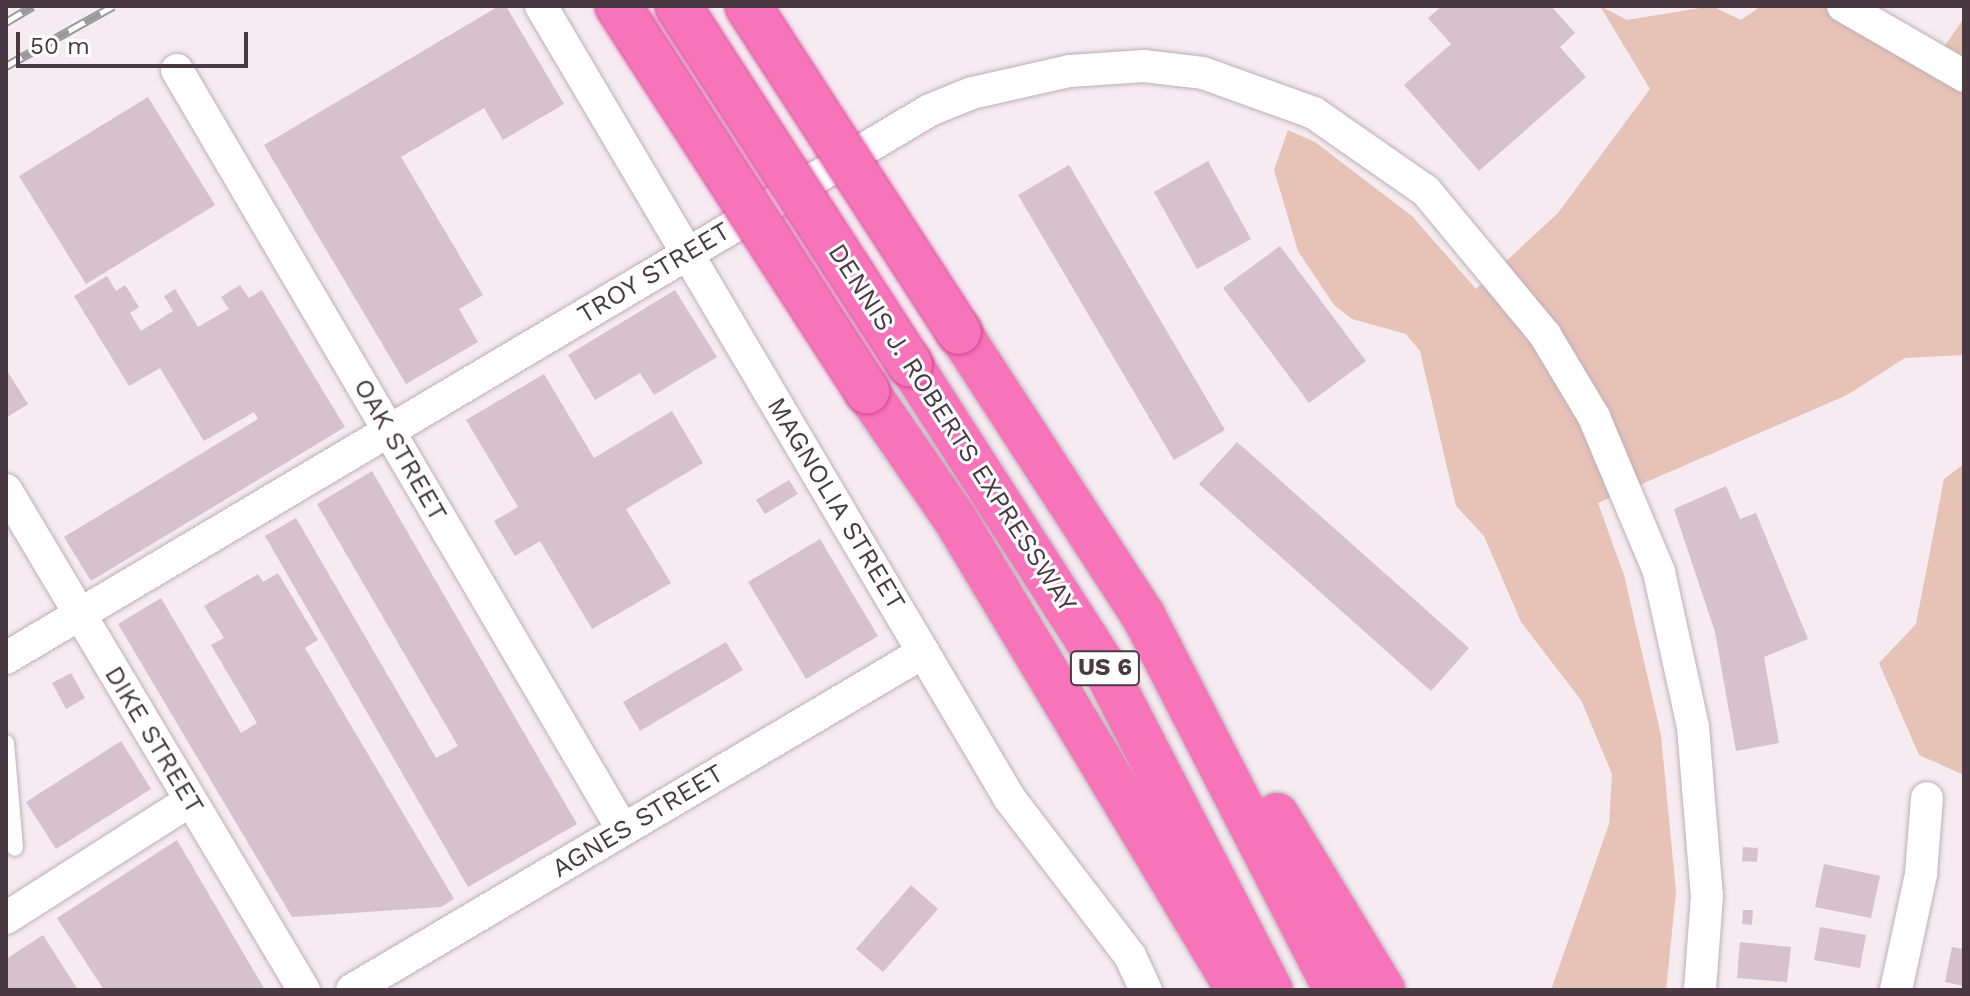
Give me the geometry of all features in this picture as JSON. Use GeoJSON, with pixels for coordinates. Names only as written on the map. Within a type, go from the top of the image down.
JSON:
{"type":"FeatureCollection","features":[{"type":"Feature","properties":{"kind":"highway"},"geometry":{"type":"LineString","coordinates":[[618,6],[867,391],[955,519],[1238,990]]}},
{"type":"Feature","properties":{"kind":"highway","name":"DENNIS J. ROBERTS EXPRESSWAY"},"geometry":{"type":"LineString","coordinates":[[678,6],[1103,665],[1271,990]]}},
{"type":"Feature","properties":{"kind":"highway","name":"US 6"},"geometry":{"type":"LineString","coordinates":[[748,6],[1172,666],[1336,990]]}},
{"type":"Feature","properties":{"kind":"highway"},"geometry":{"type":"LineString","coordinates":[[778,6],[959,332]]}},
{"type":"Feature","properties":{"kind":"highway"},"geometry":{"type":"LineString","coordinates":[[1172,666],[1316,874],[1383,990]]}},
{"type":"Feature","properties":{"kind":"street","name":"MAGNOLIA STREET"},"geometry":{"type":"LineString","coordinates":[[541,6],[1022,819],[1130,956],[1146,990]]}},
{"type":"Feature","properties":{"kind":"street"},"geometry":{"type":"LineString","coordinates":[[1843,6],[1964,76]]}},
{"type":"Feature","properties":{"kind":"street","name":"TROY STREET"},"geometry":{"type":"LineString","coordinates":[[6,658],[930,110],[1047,76],[1144,66],[1203,73],[1275,96],[1344,130],[1426,191],[1498,273],[1594,417],[1659,572],[1693,727],[1707,896],[1700,990]]}},
{"type":"Feature","properties":{"kind":"street","name":"OAK STREET"},"geometry":{"type":"LineString","coordinates":[[177,70],[623,830]]}},
{"type":"Feature","properties":{"kind":"street","name":"DIKE STREET"},"geometry":{"type":"LineString","coordinates":[[6,490],[304,990]]}},
{"type":"Feature","properties":{"kind":"street","name":"AGNES STREET"},"geometry":{"type":"LineString","coordinates":[[352,990],[924,652]]}},
{"type":"Feature","properties":{"kind":"street"},"geometry":{"type":"LineString","coordinates":[[1896,990],[1921,874],[1927,798]]}},
{"type":"Feature","properties":{"kind":"street"},"geometry":{"type":"LineString","coordinates":[[6,918],[190,801]]}},
{"type":"Feature","properties":{"kind":"lane"},"geometry":{"type":"LineString","coordinates":[[6,743],[15,848]]}},
{"type":"Feature","properties":{"kind":"shaded area"},"geometry":{"type":"Polygon","coordinates":[[[1600,6],[1627,20],[1712,6],[1741,20],[1761,6],[1874,6],[1944,47],[1964,18],[1964,355],[1905,358],[1847,395],[1598,503],[1624,575],[1661,735],[1676,892],[1666,990],[1551,990],[1609,824],[1612,774],[1581,700],[1521,622],[1484,536],[1456,506],[1420,351],[1406,334],[1352,319],[1334,305],[1298,251],[1274,170],[1288,130],[1315,142],[1412,216],[1476,289],[1558,213],[1650,89],[1600,6]]]}},
{"type":"Feature","properties":{"kind":"shaded area"},"geometry":{"type":"Polygon","coordinates":[[[1964,464],[1964,775],[1919,755],[1879,663],[1916,624],[1944,479],[1964,464]]]}},
{"type":"Feature","properties":{"kind":"building"},"geometry":{"type":"Polygon","coordinates":[[[499,6],[506,6],[564,104],[503,140],[484,108],[401,157],[483,295],[459,309],[478,342],[406,384],[264,145],[499,6]]]}},
{"type":"Feature","properties":{"kind":"building"},"geometry":{"type":"Polygon","coordinates":[[[1442,6],[1551,6],[1575,33],[1560,47],[1586,77],[1479,171],[1404,85],[1451,44],[1428,18],[1442,6]]]}},
{"type":"Feature","properties":{"kind":"building"},"geometry":{"type":"Polygon","coordinates":[[[148,97],[215,205],[86,284],[19,176],[148,97]]]}},
{"type":"Feature","properties":{"kind":"building"},"geometry":{"type":"Polygon","coordinates":[[[1208,161],[1251,239],[1197,269],[1154,192],[1208,161]]]}},
{"type":"Feature","properties":{"kind":"building"},"geometry":{"type":"Polygon","coordinates":[[[1069,165],[1225,430],[1174,460],[1018,195],[1069,165]]]}},
{"type":"Feature","properties":{"kind":"building"},"geometry":{"type":"Polygon","coordinates":[[[1280,246],[1366,361],[1309,403],[1223,288],[1280,246]]]}},
{"type":"Feature","properties":{"kind":"building"},"geometry":{"type":"Polygon","coordinates":[[[107,276],[116,291],[125,285],[139,307],[130,313],[141,331],[173,311],[164,296],[175,289],[198,327],[229,309],[221,297],[240,285],[249,298],[262,290],[345,427],[91,581],[64,537],[258,419],[254,412],[204,441],[160,368],[129,386],[74,296],[107,276]]]}},
{"type":"Feature","properties":{"kind":"building"},"geometry":{"type":"Polygon","coordinates":[[[675,290],[717,357],[654,395],[640,373],[595,400],[568,355],[675,290]]]}},
{"type":"Feature","properties":{"kind":"building"},"geometry":{"type":"Polygon","coordinates":[[[6,369],[28,404],[6,418],[6,369]]]}},
{"type":"Feature","properties":{"kind":"building"},"geometry":{"type":"Polygon","coordinates":[[[544,374],[594,458],[672,411],[703,463],[626,509],[671,583],[592,629],[540,541],[515,556],[494,521],[518,507],[466,420],[544,374]]]}},
{"type":"Feature","properties":{"kind":"building"},"geometry":{"type":"Polygon","coordinates":[[[1237,442],[1469,648],[1431,691],[1199,484],[1237,442]]]}},
{"type":"Feature","properties":{"kind":"building"},"geometry":{"type":"Polygon","coordinates":[[[372,471],[577,824],[468,887],[265,536],[296,518],[436,758],[458,746],[317,504],[372,471]]]}},
{"type":"Feature","properties":{"kind":"building"},"geometry":{"type":"Polygon","coordinates":[[[789,480],[798,494],[765,514],[756,500],[789,480]]]}},
{"type":"Feature","properties":{"kind":"building"},"geometry":{"type":"Polygon","coordinates":[[[1726,486],[1740,519],[1756,513],[1808,639],[1764,657],[1779,743],[1736,751],[1715,632],[1674,509],[1726,486]]]}},
{"type":"Feature","properties":{"kind":"building"},"geometry":{"type":"Polygon","coordinates":[[[820,539],[878,636],[806,679],[748,582],[820,539]]]}},
{"type":"Feature","properties":{"kind":"building"},"geometry":{"type":"Polygon","coordinates":[[[278,573],[318,640],[305,648],[454,899],[441,907],[292,917],[118,624],[161,598],[241,733],[257,723],[211,645],[224,638],[204,606],[258,574],[263,582],[278,573]]]}},
{"type":"Feature","properties":{"kind":"building"},"geometry":{"type":"Polygon","coordinates":[[[726,642],[743,670],[640,731],[623,702],[726,642]]]}},
{"type":"Feature","properties":{"kind":"building"},"geometry":{"type":"Polygon","coordinates":[[[71,673],[85,698],[66,709],[52,683],[71,673]]]}},
{"type":"Feature","properties":{"kind":"building"},"geometry":{"type":"Polygon","coordinates":[[[121,741],[151,789],[56,849],[26,802],[121,741]]]}},
{"type":"Feature","properties":{"kind":"building"},"geometry":{"type":"Polygon","coordinates":[[[177,840],[265,990],[104,990],[57,918],[177,840]]]}},
{"type":"Feature","properties":{"kind":"building"},"geometry":{"type":"Polygon","coordinates":[[[1743,847],[1758,848],[1757,862],[1742,861],[1743,847]]]}},
{"type":"Feature","properties":{"kind":"building"},"geometry":{"type":"Polygon","coordinates":[[[1824,864],[1880,876],[1871,918],[1815,907],[1824,864]]]}},
{"type":"Feature","properties":{"kind":"building"},"geometry":{"type":"Polygon","coordinates":[[[911,885],[938,909],[883,972],[856,949],[911,885]]]}},
{"type":"Feature","properties":{"kind":"building"},"geometry":{"type":"Polygon","coordinates":[[[1743,910],[1753,910],[1752,925],[1742,924],[1743,910]]]}},
{"type":"Feature","properties":{"kind":"building"},"geometry":{"type":"Polygon","coordinates":[[[1820,927],[1866,935],[1860,968],[1814,960],[1820,927]]]}},
{"type":"Feature","properties":{"kind":"building"},"geometry":{"type":"Polygon","coordinates":[[[43,935],[78,990],[6,990],[6,959],[43,935]]]}},
{"type":"Feature","properties":{"kind":"building"},"geometry":{"type":"Polygon","coordinates":[[[1740,942],[1791,947],[1787,982],[1737,978],[1740,942]]]}},
{"type":"Feature","properties":{"kind":"building"},"geometry":{"type":"Polygon","coordinates":[[[1952,947],[1964,949],[1964,986],[1945,982],[1952,947]]]}},
{"type":"Feature","properties":{"kind":"railway"},"geometry":{"type":"LineString","coordinates":[[6,22],[33,6]]}},
{"type":"Feature","properties":{"kind":"railway"},"geometry":{"type":"LineString","coordinates":[[6,66],[113,6]]}}]}
